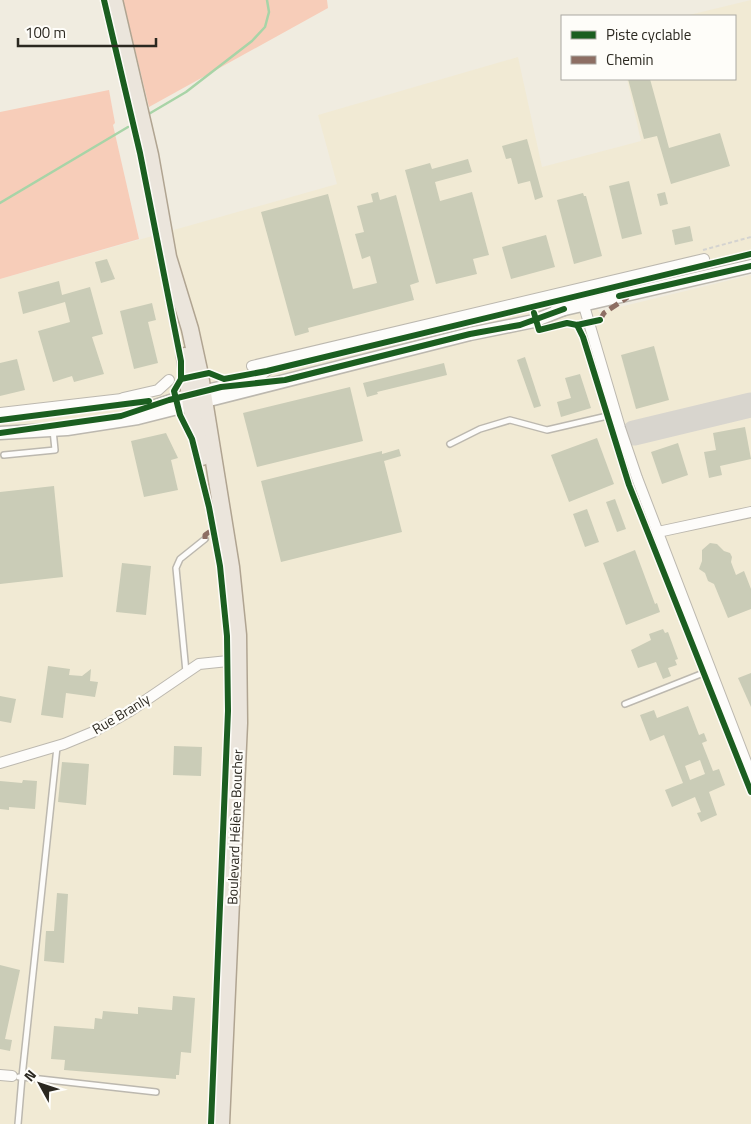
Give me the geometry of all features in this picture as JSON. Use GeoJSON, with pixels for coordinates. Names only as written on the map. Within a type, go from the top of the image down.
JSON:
{"type":"FeatureCollection","features":[{"type":"Feature","properties":{"kind":"main road"},"geometry":{"type":"LineString","coordinates":[[114,0],[150,155],[168,257],[167,281],[197,399]]}},
{"type":"Feature","properties":{"kind":"main road"},"geometry":{"type":"LineString","coordinates":[[167,281],[190,329],[200,375],[197,399]]}},
{"type":"Feature","properties":{"kind":"main road","name":"Boulevard Hélène Boucher"},"geometry":{"type":"LineString","coordinates":[[197,399],[225,531],[238,635],[239,723],[221,1124]]}},
{"type":"Feature","properties":{"kind":"street"},"geometry":{"type":"LineString","coordinates":[[252,366],[704,259]]}},
{"type":"Feature","properties":{"kind":"street"},"geometry":{"type":"LineString","coordinates":[[49,428],[121,416],[150,407],[285,380],[470,334],[517,319],[751,266]]}},
{"type":"Feature","properties":{"kind":"street"},"geometry":{"type":"LineString","coordinates":[[579,289],[616,414],[658,532],[751,775]]}},
{"type":"Feature","properties":{"kind":"street"},"geometry":{"type":"LineString","coordinates":[[470,334],[535,323],[564,309]]}},
{"type":"Feature","properties":{"kind":"street"},"geometry":{"type":"LineString","coordinates":[[250,383],[283,359]]}},
{"type":"Feature","properties":{"kind":"street"},"geometry":{"type":"LineString","coordinates":[[0,413],[122,399],[158,390],[169,380]]}},
{"type":"Feature","properties":{"kind":"street"},"geometry":{"type":"LineString","coordinates":[[0,433],[125,420],[250,383],[285,380]]}},
{"type":"Feature","properties":{"kind":"street"},"geometry":{"type":"LineString","coordinates":[[122,399],[150,407]]}},
{"type":"Feature","properties":{"kind":"street"},"geometry":{"type":"LineString","coordinates":[[658,532],[751,512]]}},
{"type":"Feature","properties":{"kind":"street","name":"Rue Branly"},"geometry":{"type":"LineString","coordinates":[[0,763],[57,746],[114,721],[199,664],[238,660]]}},
{"type":"Feature","properties":{"kind":"street"},"geometry":{"type":"LineString","coordinates":[[0,1075],[17,1076]]}},
{"type":"Feature","properties":{"kind":"lane"},"geometry":{"type":"LineString","coordinates":[[450,444],[480,429],[510,420],[548,430],[616,414]]}},
{"type":"Feature","properties":{"kind":"lane"},"geometry":{"type":"LineString","coordinates":[[4,455],[55,450],[49,428]]}},
{"type":"Feature","properties":{"kind":"lane"},"geometry":{"type":"LineString","coordinates":[[186,673],[176,568],[180,558],[205,539]]}},
{"type":"Feature","properties":{"kind":"lane"},"geometry":{"type":"LineString","coordinates":[[625,704],[711,670]]}},
{"type":"Feature","properties":{"kind":"lane"},"geometry":{"type":"LineString","coordinates":[[18,1124],[17,1076],[57,746]]}},
{"type":"Feature","properties":{"kind":"lane"},"geometry":{"type":"LineString","coordinates":[[17,1076],[156,1092]]}},
{"type":"Feature","properties":{"kind":"path"},"geometry":{"type":"LineString","coordinates":[[704,259],[702,249],[751,237]]}},
{"type":"Feature","properties":{"kind":"path"},"geometry":{"type":"LineString","coordinates":[[167,281],[178,352]]}},
{"type":"Feature","properties":{"kind":"path"},"geometry":{"type":"LineString","coordinates":[[576,327],[590,322]]}},
{"type":"Feature","properties":{"kind":"path"},"geometry":{"type":"LineString","coordinates":[[535,323],[539,330],[567,323],[576,327],[583,337]]}},
{"type":"Feature","properties":{"kind":"path"},"geometry":{"type":"LineString","coordinates":[[200,375],[209,373],[220,378],[232,378]]}},
{"type":"Feature","properties":{"kind":"shaded area"},"geometry":{"type":"Polygon","coordinates":[[[123,0],[327,0],[328,8],[149,107],[123,0]]]}},
{"type":"Feature","properties":{"kind":"shaded area"},"geometry":{"type":"Polygon","coordinates":[[[751,0],[751,260],[594,298],[599,312],[751,275],[751,1124],[0,1124],[0,279],[337,184],[318,115],[518,57],[542,167],[641,141],[627,80],[736,80],[736,15],[689,15],[751,0]]]}},
{"type":"Feature","properties":{"kind":"shaded area"},"geometry":{"type":"Polygon","coordinates":[[[109,90],[115,123],[113,125],[139,239],[0,279],[0,112],[109,90]]]}},
{"type":"Feature","properties":{"kind":"building"},"geometry":{"type":"Polygon","coordinates":[[[628,80],[650,80],[669,148],[720,133],[730,166],[671,184],[657,136],[644,139],[628,80]]]}},
{"type":"Feature","properties":{"kind":"building"},"geometry":{"type":"Polygon","coordinates":[[[527,139],[543,197],[535,200],[530,181],[518,184],[511,158],[506,159],[502,146],[527,139]]]}},
{"type":"Feature","properties":{"kind":"building"},"geometry":{"type":"Polygon","coordinates":[[[468,159],[472,172],[435,182],[440,201],[472,192],[489,255],[473,259],[477,274],[436,284],[405,170],[430,163],[432,169],[468,159]]]}},
{"type":"Feature","properties":{"kind":"building"},"geometry":{"type":"Polygon","coordinates":[[[629,181],[642,234],[622,239],[609,186],[629,181]]]}},
{"type":"Feature","properties":{"kind":"building"},"geometry":{"type":"Polygon","coordinates":[[[378,192],[380,200],[396,195],[419,282],[410,285],[414,300],[308,328],[309,332],[295,336],[261,212],[328,194],[353,289],[377,283],[370,256],[362,259],[355,234],[364,232],[357,206],[373,202],[371,194],[378,192]]]}},
{"type":"Feature","properties":{"kind":"building"},"geometry":{"type":"Polygon","coordinates":[[[665,192],[668,204],[660,206],[657,194],[665,192]]]}},
{"type":"Feature","properties":{"kind":"building"},"geometry":{"type":"Polygon","coordinates":[[[583,193],[586,196],[602,256],[574,264],[557,200],[583,193]]]}},
{"type":"Feature","properties":{"kind":"building"},"geometry":{"type":"Polygon","coordinates":[[[690,226],[693,241],[675,245],[672,230],[690,226]]]}},
{"type":"Feature","properties":{"kind":"building"},"geometry":{"type":"Polygon","coordinates":[[[546,235],[555,267],[511,279],[502,247],[546,235]]]}},
{"type":"Feature","properties":{"kind":"building"},"geometry":{"type":"Polygon","coordinates":[[[107,259],[115,279],[101,283],[95,262],[107,259]]]}},
{"type":"Feature","properties":{"kind":"building"},"geometry":{"type":"Polygon","coordinates":[[[59,281],[62,295],[90,287],[103,334],[92,337],[104,374],[74,382],[72,376],[53,382],[38,331],[70,322],[65,302],[23,314],[18,292],[59,281]]]}},
{"type":"Feature","properties":{"kind":"building"},"geometry":{"type":"Polygon","coordinates":[[[152,303],[156,320],[148,322],[158,363],[134,369],[120,311],[152,303]]]}},
{"type":"Feature","properties":{"kind":"building"},"geometry":{"type":"Polygon","coordinates":[[[654,346],[669,400],[636,409],[621,355],[654,346]]]}},
{"type":"Feature","properties":{"kind":"building"},"geometry":{"type":"Polygon","coordinates":[[[525,357],[541,406],[534,408],[517,360],[525,357]]]}},
{"type":"Feature","properties":{"kind":"building"},"geometry":{"type":"Polygon","coordinates":[[[17,359],[25,390],[0,396],[0,363],[17,359]]]}},
{"type":"Feature","properties":{"kind":"building"},"geometry":{"type":"Polygon","coordinates":[[[444,363],[447,375],[377,392],[378,394],[367,397],[363,383],[444,363]]]}},
{"type":"Feature","properties":{"kind":"building"},"geometry":{"type":"Polygon","coordinates":[[[580,374],[591,408],[561,417],[557,402],[571,398],[565,378],[580,374]]]}},
{"type":"Feature","properties":{"kind":"building"},"geometry":{"type":"Polygon","coordinates":[[[350,387],[363,441],[257,467],[243,413],[350,387]]]}},
{"type":"Feature","properties":{"kind":"building"},"geometry":{"type":"Polygon","coordinates":[[[745,427],[751,459],[720,466],[722,475],[709,478],[704,452],[716,450],[713,433],[745,427]]]}},
{"type":"Feature","properties":{"kind":"building"},"geometry":{"type":"Polygon","coordinates":[[[166,433],[178,458],[171,460],[178,490],[144,497],[131,441],[166,433]]]}},
{"type":"Feature","properties":{"kind":"building"},"geometry":{"type":"Polygon","coordinates":[[[597,438],[614,484],[569,502],[551,455],[597,438]]]}},
{"type":"Feature","properties":{"kind":"building"},"geometry":{"type":"Polygon","coordinates":[[[678,443],[688,475],[662,484],[651,452],[678,443]]]}},
{"type":"Feature","properties":{"kind":"building"},"geometry":{"type":"Polygon","coordinates":[[[399,449],[401,456],[384,461],[402,532],[281,562],[261,481],[382,451],[382,454],[399,449]]]}},
{"type":"Feature","properties":{"kind":"building"},"geometry":{"type":"Polygon","coordinates":[[[54,486],[63,577],[0,584],[0,492],[54,486]]]}},
{"type":"Feature","properties":{"kind":"building"},"geometry":{"type":"Polygon","coordinates":[[[615,499],[626,529],[617,532],[606,502],[615,499]]]}},
{"type":"Feature","properties":{"kind":"building"},"geometry":{"type":"Polygon","coordinates":[[[587,509],[599,542],[585,547],[573,514],[587,509]]]}},
{"type":"Feature","properties":{"kind":"building"},"geometry":{"type":"Polygon","coordinates":[[[710,543],[717,544],[724,551],[730,553],[736,575],[744,571],[751,589],[751,609],[728,618],[714,584],[708,581],[705,573],[699,569],[702,561],[702,550],[710,543]]]}},
{"type":"Feature","properties":{"kind":"building"},"geometry":{"type":"Polygon","coordinates":[[[635,550],[655,604],[657,603],[660,612],[626,625],[603,563],[635,550]]]}},
{"type":"Feature","properties":{"kind":"building"},"geometry":{"type":"Polygon","coordinates":[[[122,563],[151,566],[146,615],[116,612],[122,563]]]}},
{"type":"Feature","properties":{"kind":"building"},"geometry":{"type":"Polygon","coordinates":[[[663,629],[665,633],[668,632],[678,659],[675,660],[677,665],[668,668],[671,676],[663,679],[656,662],[638,668],[631,650],[651,640],[649,634],[663,629]]]}},
{"type":"Feature","properties":{"kind":"building"},"geometry":{"type":"Polygon","coordinates":[[[48,666],[70,669],[69,675],[82,676],[91,669],[90,681],[98,682],[95,697],[66,693],[63,718],[41,715],[48,666]]]}},
{"type":"Feature","properties":{"kind":"building"},"geometry":{"type":"Polygon","coordinates":[[[751,673],[751,707],[738,678],[751,673]]]}},
{"type":"Feature","properties":{"kind":"building"},"geometry":{"type":"Polygon","coordinates":[[[0,696],[16,699],[11,723],[0,721],[0,696]]]}},
{"type":"Feature","properties":{"kind":"building"},"geometry":{"type":"Polygon","coordinates":[[[688,706],[699,735],[704,733],[707,741],[702,743],[713,771],[719,769],[725,785],[709,792],[717,815],[701,822],[697,813],[701,812],[695,797],[672,807],[665,790],[683,783],[664,735],[650,741],[640,715],[654,710],[657,718],[688,706]],[[700,760],[685,766],[690,780],[705,774],[700,760]]]}},
{"type":"Feature","properties":{"kind":"building"},"geometry":{"type":"Polygon","coordinates":[[[174,746],[202,747],[201,776],[173,775],[174,746]]]}},
{"type":"Feature","properties":{"kind":"building"},"geometry":{"type":"Polygon","coordinates":[[[62,762],[89,764],[86,805],[58,802],[62,762]]]}},
{"type":"Feature","properties":{"kind":"building"},"geometry":{"type":"Polygon","coordinates":[[[23,780],[37,781],[35,809],[9,807],[9,810],[0,809],[0,781],[22,783],[23,780]]]}},
{"type":"Feature","properties":{"kind":"building"},"geometry":{"type":"Polygon","coordinates":[[[57,893],[68,894],[64,963],[44,961],[46,931],[54,931],[57,893]]]}},
{"type":"Feature","properties":{"kind":"building"},"geometry":{"type":"Polygon","coordinates":[[[0,965],[20,970],[5,1039],[12,1040],[10,1051],[0,1049],[0,965]]]}},
{"type":"Feature","properties":{"kind":"building"},"geometry":{"type":"Polygon","coordinates":[[[173,996],[195,998],[191,1053],[181,1052],[179,1075],[176,1075],[176,1079],[64,1070],[65,1060],[51,1059],[54,1026],[94,1029],[95,1018],[102,1019],[103,1011],[138,1014],[138,1007],[172,1010],[173,996]]]}},
{"type":"Feature","properties":{"kind":"waterway"},"geometry":{"type":"LineString","coordinates":[[147,115],[186,92],[252,41],[265,27],[269,12],[267,0]]}},
{"type":"Feature","properties":{"kind":"waterway"},"geometry":{"type":"LineString","coordinates":[[0,203],[128,127]]}},
{"type":"Feature","properties":{"kind":"taxiway"},"geometry":{"type":"LineString","coordinates":[[634,433],[751,405]]}},
{"type":"Feature","properties":{"kind":"marked path"},"geometry":{"type":"LineString","coordinates":[[600,320],[604,313],[628,297]]}},
{"type":"Feature","properties":{"kind":"marked path"},"geometry":{"type":"LineString","coordinates":[[205,539],[205,535],[212,530]]}},
{"type":"Feature","properties":{"kind":"cycle path"},"geometry":{"type":"LineString","coordinates":[[104,0],[140,153],[181,361],[181,379],[174,391],[180,415],[192,439],[209,507],[220,566],[227,636],[228,711],[211,1124]]}},
{"type":"Feature","properties":{"kind":"cycle path"},"geometry":{"type":"LineString","coordinates":[[181,379],[209,373],[224,379],[267,371],[751,254]]}},
{"type":"Feature","properties":{"kind":"cycle path"},"geometry":{"type":"LineString","coordinates":[[619,296],[751,266]]}},
{"type":"Feature","properties":{"kind":"cycle path"},"geometry":{"type":"LineString","coordinates":[[0,433],[121,416],[169,400],[221,387],[285,380],[470,334],[520,325],[564,309]]}},
{"type":"Feature","properties":{"kind":"cycle path"},"geometry":{"type":"LineString","coordinates":[[534,313],[539,330],[567,323],[577,325],[600,320]]}},
{"type":"Feature","properties":{"kind":"cycle path"},"geometry":{"type":"LineString","coordinates":[[577,325],[583,337],[629,485],[751,792]]}},
{"type":"Feature","properties":{"kind":"cycle path"},"geometry":{"type":"LineString","coordinates":[[0,420],[149,401]]}}]}
